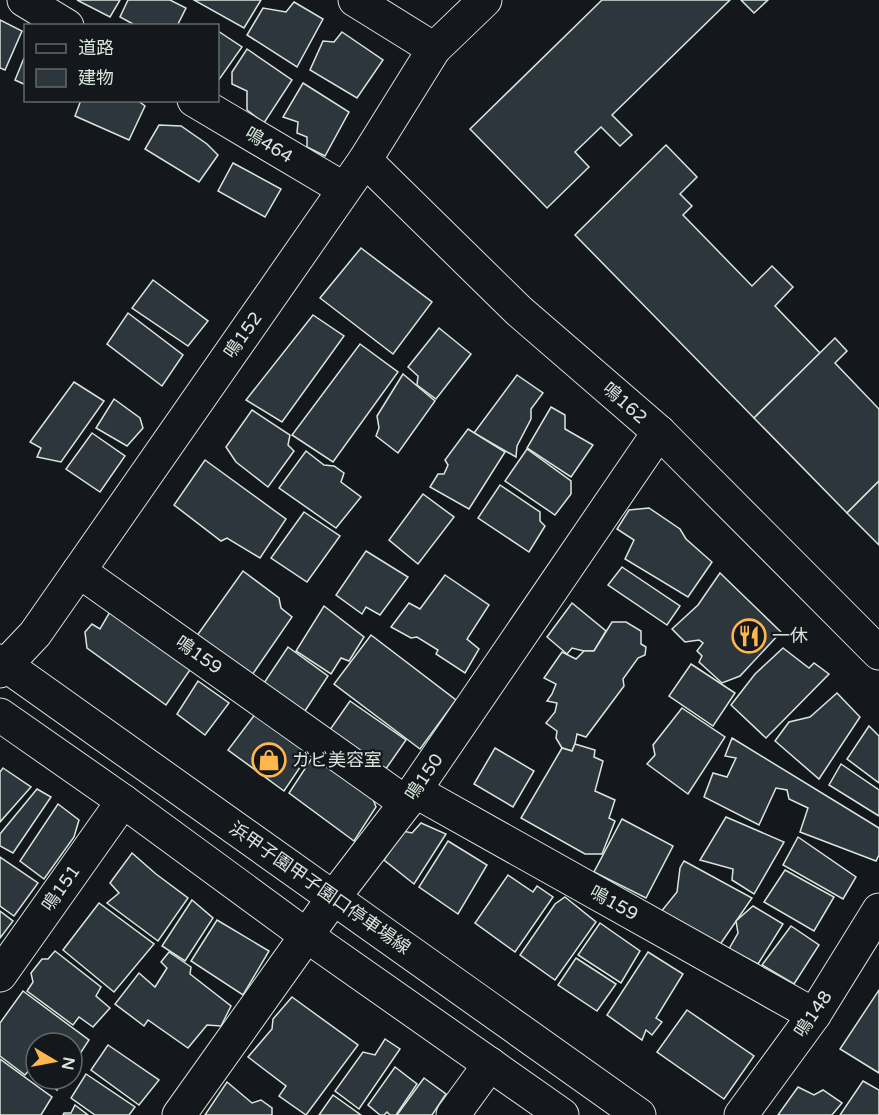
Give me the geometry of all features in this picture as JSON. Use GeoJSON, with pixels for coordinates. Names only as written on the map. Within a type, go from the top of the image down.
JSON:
{"type":"FeatureCollection","features":[{"type":"Feature","properties":{"kind":"street"},"geometry":{"type":"LineString","coordinates":[[24,0],[64,24]]}},
{"type":"Feature","properties":{"kind":"street"},"geometry":{"type":"LineString","coordinates":[[355,0],[434,50]]}},
{"type":"Feature","properties":{"kind":"street","name":"鳴152"},"geometry":{"type":"LineString","coordinates":[[2,666],[35,634],[365,160],[434,50],[485,0]]}},
{"type":"Feature","properties":{"kind":"street","name":"鳴464"},"geometry":{"type":"LineString","coordinates":[[197,102],[344,189]]}},
{"type":"Feature","properties":{"kind":"street","name":"鳴162"},"geometry":{"type":"LineString","coordinates":[[365,160],[519,311],[659,432],[879,653]]}},
{"type":"Feature","properties":{"kind":"street","name":"鳴150"},"geometry":{"type":"LineString","coordinates":[[179,1115],[334,897],[410,797],[659,432]]}},
{"type":"Feature","properties":{"kind":"street","name":"鳴159"},"geometry":{"type":"LineString","coordinates":[[79,571],[410,797],[814,1015]]}},
{"type":"Feature","properties":{"kind":"street","name":"浜甲子園甲子園口停車場線"},"geometry":{"type":"LineString","coordinates":[[2,666],[334,897],[639,1115]]}},
{"type":"Feature","properties":{"kind":"street"},"geometry":{"type":"LineString","coordinates":[[0,715],[123,801],[307,936],[562,1115]]}},
{"type":"Feature","properties":{"kind":"street","name":"鳴151"},"geometry":{"type":"LineString","coordinates":[[0,975],[123,801]]}},
{"type":"Feature","properties":{"kind":"street","name":"鳴148"},"geometry":{"type":"LineString","coordinates":[[741,1115],[814,1015],[879,910]]}},
{"type":"Feature","properties":{"kind":"street"},"geometry":{"type":"LineString","coordinates":[[453,1115],[490,1064]]}},
{"type":"Feature","properties":{"kind":"building"},"geometry":{"type":"Polygon","coordinates":[[[77,0],[120,0],[110,17],[77,0]]]}},
{"type":"Feature","properties":{"kind":"building"},"geometry":{"type":"Polygon","coordinates":[[[128,0],[170,0],[186,8],[178,24],[133,24],[120,17],[128,0]]]}},
{"type":"Feature","properties":{"kind":"building"},"geometry":{"type":"Polygon","coordinates":[[[194,0],[261,0],[244,28],[194,0]]]}},
{"type":"Feature","properties":{"kind":"building"},"geometry":{"type":"Polygon","coordinates":[[[602,0],[730,0],[612,115],[632,135],[620,146],[601,127],[575,152],[589,167],[547,208],[470,129],[602,0]]]}},
{"type":"Feature","properties":{"kind":"building"},"geometry":{"type":"Polygon","coordinates":[[[741,0],[768,0],[754,13],[741,0]]]}},
{"type":"Feature","properties":{"kind":"building"},"geometry":{"type":"Polygon","coordinates":[[[294,2],[323,19],[297,67],[247,35],[263,8],[286,12],[294,2]]]}},
{"type":"Feature","properties":{"kind":"building"},"geometry":{"type":"Polygon","coordinates":[[[0,20],[22,31],[5,70],[0,68],[0,20]]]}},
{"type":"Feature","properties":{"kind":"building"},"geometry":{"type":"Polygon","coordinates":[[[219,32],[242,47],[219,80],[219,32]]]}},
{"type":"Feature","properties":{"kind":"building"},"geometry":{"type":"Polygon","coordinates":[[[342,32],[383,60],[357,98],[310,70],[323,41],[334,42],[342,32]]]}},
{"type":"Feature","properties":{"kind":"building"},"geometry":{"type":"Polygon","coordinates":[[[247,49],[292,80],[264,123],[247,110],[247,91],[232,84],[232,72],[247,49]]]}},
{"type":"Feature","properties":{"kind":"building"},"geometry":{"type":"Polygon","coordinates":[[[24,58],[24,84],[15,80],[24,58]]]}},
{"type":"Feature","properties":{"kind":"building"},"geometry":{"type":"Polygon","coordinates":[[[303,83],[349,112],[325,156],[307,147],[307,137],[297,133],[298,122],[283,117],[303,83]]]}},
{"type":"Feature","properties":{"kind":"building"},"geometry":{"type":"Polygon","coordinates":[[[80,102],[140,102],[145,106],[129,140],[75,116],[80,102]]]}},
{"type":"Feature","properties":{"kind":"building"},"geometry":{"type":"Polygon","coordinates":[[[159,125],[181,126],[207,144],[218,155],[199,182],[145,149],[159,125]]]}},
{"type":"Feature","properties":{"kind":"building"},"geometry":{"type":"Polygon","coordinates":[[[666,145],[697,177],[680,194],[692,206],[683,215],[752,286],[772,266],[793,287],[775,306],[820,353],[754,418],[575,235],[666,145]]]}},
{"type":"Feature","properties":{"kind":"building"},"geometry":{"type":"Polygon","coordinates":[[[233,163],[281,189],[265,217],[218,191],[233,163]]]}},
{"type":"Feature","properties":{"kind":"building"},"geometry":{"type":"Polygon","coordinates":[[[361,248],[432,302],[393,354],[320,298],[361,248]]]}},
{"type":"Feature","properties":{"kind":"building"},"geometry":{"type":"Polygon","coordinates":[[[153,280],[208,321],[188,346],[132,308],[153,280]]]}},
{"type":"Feature","properties":{"kind":"building"},"geometry":{"type":"Polygon","coordinates":[[[128,313],[183,355],[162,386],[107,344],[128,313]]]}},
{"type":"Feature","properties":{"kind":"building"},"geometry":{"type":"Polygon","coordinates":[[[313,315],[344,336],[282,422],[246,400],[313,315]]]}},
{"type":"Feature","properties":{"kind":"building"},"geometry":{"type":"Polygon","coordinates":[[[439,328],[471,354],[436,399],[417,385],[418,376],[408,367],[439,328]]]}},
{"type":"Feature","properties":{"kind":"building"},"geometry":{"type":"Polygon","coordinates":[[[835,338],[847,351],[835,363],[879,409],[879,481],[847,513],[754,418],[835,338]]]}},
{"type":"Feature","properties":{"kind":"building"},"geometry":{"type":"Polygon","coordinates":[[[360,344],[398,372],[333,462],[292,435],[360,344]]]}},
{"type":"Feature","properties":{"kind":"building"},"geometry":{"type":"Polygon","coordinates":[[[403,374],[435,401],[398,453],[376,436],[379,428],[377,416],[403,374]]]}},
{"type":"Feature","properties":{"kind":"building"},"geometry":{"type":"Polygon","coordinates":[[[517,375],[543,393],[531,409],[531,419],[517,446],[516,457],[474,433],[517,375]]]}},
{"type":"Feature","properties":{"kind":"building"},"geometry":{"type":"Polygon","coordinates":[[[74,382],[104,401],[61,462],[37,457],[41,448],[30,442],[74,382]]]}},
{"type":"Feature","properties":{"kind":"building"},"geometry":{"type":"Polygon","coordinates":[[[114,399],[140,418],[143,428],[127,446],[96,428],[114,399]]]}},
{"type":"Feature","properties":{"kind":"building"},"geometry":{"type":"Polygon","coordinates":[[[551,407],[565,415],[565,429],[593,445],[571,477],[527,448],[551,407]]]}},
{"type":"Feature","properties":{"kind":"building"},"geometry":{"type":"Polygon","coordinates":[[[252,410],[290,435],[288,445],[294,451],[268,487],[236,462],[226,447],[252,410]]]}},
{"type":"Feature","properties":{"kind":"building"},"geometry":{"type":"Polygon","coordinates":[[[468,429],[505,452],[469,509],[430,487],[438,474],[444,474],[448,465],[445,460],[468,429]]]}},
{"type":"Feature","properties":{"kind":"building"},"geometry":{"type":"Polygon","coordinates":[[[92,433],[125,456],[100,492],[66,469],[92,433]]]}},
{"type":"Feature","properties":{"kind":"building"},"geometry":{"type":"Polygon","coordinates":[[[527,449],[571,481],[571,494],[555,515],[505,481],[527,449]]]}},
{"type":"Feature","properties":{"kind":"building"},"geometry":{"type":"Polygon","coordinates":[[[306,451],[324,465],[334,466],[344,473],[341,482],[361,497],[336,528],[279,488],[306,451]]]}},
{"type":"Feature","properties":{"kind":"building"},"geometry":{"type":"Polygon","coordinates":[[[205,460],[286,519],[260,558],[227,538],[221,541],[174,505],[205,460]]]}},
{"type":"Feature","properties":{"kind":"building"},"geometry":{"type":"Polygon","coordinates":[[[879,481],[879,545],[847,513],[879,481]]]}},
{"type":"Feature","properties":{"kind":"building"},"geometry":{"type":"Polygon","coordinates":[[[500,485],[540,512],[540,521],[545,526],[529,552],[478,518],[500,485]]]}},
{"type":"Feature","properties":{"kind":"building"},"geometry":{"type":"Polygon","coordinates":[[[423,494],[454,517],[418,564],[389,540],[423,494]]]}},
{"type":"Feature","properties":{"kind":"building"},"geometry":{"type":"Polygon","coordinates":[[[649,508],[680,529],[686,539],[712,562],[688,597],[625,559],[634,540],[617,529],[629,510],[649,508]]]}},
{"type":"Feature","properties":{"kind":"building"},"geometry":{"type":"Polygon","coordinates":[[[304,512],[340,536],[307,582],[271,558],[304,512]]]}},
{"type":"Feature","properties":{"kind":"building"},"geometry":{"type":"Polygon","coordinates":[[[366,551],[408,577],[380,615],[366,607],[362,614],[336,595],[366,551]]]}},
{"type":"Feature","properties":{"kind":"building"},"geometry":{"type":"Polygon","coordinates":[[[622,567],[680,606],[667,625],[608,585],[622,567]]]}},
{"type":"Feature","properties":{"kind":"building"},"geometry":{"type":"Polygon","coordinates":[[[243,571],[279,598],[281,608],[292,617],[252,675],[196,637],[243,571]]]}},
{"type":"Feature","properties":{"kind":"building"},"geometry":{"type":"Polygon","coordinates":[[[720,573],[781,632],[740,676],[722,683],[699,662],[702,656],[697,651],[703,643],[699,640],[685,642],[672,629],[698,605],[720,573]]]}},
{"type":"Feature","properties":{"kind":"building"},"geometry":{"type":"Polygon","coordinates":[[[445,575],[489,605],[467,639],[479,649],[465,673],[436,654],[438,650],[417,637],[411,638],[391,627],[409,603],[420,609],[445,575]]]}},
{"type":"Feature","properties":{"kind":"building"},"geometry":{"type":"Polygon","coordinates":[[[572,603],[606,631],[594,651],[572,648],[567,654],[547,637],[572,603]]]}},
{"type":"Feature","properties":{"kind":"building"},"geometry":{"type":"Polygon","coordinates":[[[324,606],[364,637],[349,661],[341,658],[331,674],[296,651],[324,606]]]}},
{"type":"Feature","properties":{"kind":"building"},"geometry":{"type":"Polygon","coordinates":[[[111,610],[192,667],[166,705],[87,648],[85,632],[92,624],[100,629],[111,610]]]}},
{"type":"Feature","properties":{"kind":"building"},"geometry":{"type":"Polygon","coordinates":[[[612,622],[626,622],[641,631],[641,644],[646,647],[645,655],[638,658],[623,679],[624,686],[586,737],[577,734],[572,751],[562,748],[556,738],[557,731],[546,723],[555,712],[557,703],[547,701],[556,684],[544,678],[562,652],[576,659],[584,651],[594,651],[612,622]]]}},
{"type":"Feature","properties":{"kind":"building"},"geometry":{"type":"Polygon","coordinates":[[[371,635],[456,700],[420,749],[334,684],[371,635]]]}},
{"type":"Feature","properties":{"kind":"building"},"geometry":{"type":"Polygon","coordinates":[[[288,647],[328,676],[303,714],[262,686],[288,647]]]}},
{"type":"Feature","properties":{"kind":"building"},"geometry":{"type":"Polygon","coordinates":[[[783,648],[809,668],[814,663],[829,674],[766,738],[731,705],[755,674],[783,648]]]}},
{"type":"Feature","properties":{"kind":"building"},"geometry":{"type":"Polygon","coordinates":[[[691,664],[735,693],[713,726],[669,696],[691,664]]]}},
{"type":"Feature","properties":{"kind":"building"},"geometry":{"type":"Polygon","coordinates":[[[198,681],[229,703],[205,735],[177,714],[198,681]]]}},
{"type":"Feature","properties":{"kind":"building"},"geometry":{"type":"Polygon","coordinates":[[[837,693],[860,717],[819,779],[775,741],[789,722],[810,717],[837,693]]]}},
{"type":"Feature","properties":{"kind":"building"},"geometry":{"type":"Polygon","coordinates":[[[350,701],[406,740],[383,773],[327,734],[350,701]]]}},
{"type":"Feature","properties":{"kind":"building"},"geometry":{"type":"Polygon","coordinates":[[[682,708],[725,737],[688,794],[647,764],[655,755],[653,745],[682,708]]]}},
{"type":"Feature","properties":{"kind":"building"},"geometry":{"type":"Polygon","coordinates":[[[256,713],[311,751],[284,791],[228,750],[256,713]]]}},
{"type":"Feature","properties":{"kind":"building"},"geometry":{"type":"Polygon","coordinates":[[[869,726],[879,736],[879,783],[847,759],[869,726]]]}},
{"type":"Feature","properties":{"kind":"building"},"geometry":{"type":"Polygon","coordinates":[[[732,738],[879,828],[879,855],[876,861],[800,832],[808,808],[789,799],[787,790],[776,788],[759,825],[704,797],[713,773],[727,777],[736,758],[725,756],[732,738]]]}},
{"type":"Feature","properties":{"kind":"building"},"geometry":{"type":"Polygon","coordinates":[[[575,744],[595,750],[594,757],[603,761],[595,791],[615,800],[609,818],[615,821],[602,854],[585,854],[521,818],[562,748],[572,751],[575,744]]]}},
{"type":"Feature","properties":{"kind":"building"},"geometry":{"type":"Polygon","coordinates":[[[495,748],[534,771],[513,807],[474,784],[495,748]]]}},
{"type":"Feature","properties":{"kind":"building"},"geometry":{"type":"Polygon","coordinates":[[[314,755],[371,794],[376,807],[354,841],[289,793],[314,755]]]}},
{"type":"Feature","properties":{"kind":"building"},"geometry":{"type":"Polygon","coordinates":[[[841,764],[879,790],[879,816],[829,785],[841,764]]]}},
{"type":"Feature","properties":{"kind":"building"},"geometry":{"type":"Polygon","coordinates":[[[3,768],[31,787],[0,822],[0,772],[3,768]]]}},
{"type":"Feature","properties":{"kind":"building"},"geometry":{"type":"Polygon","coordinates":[[[37,789],[51,797],[13,853],[0,846],[0,834],[37,789]]]}},
{"type":"Feature","properties":{"kind":"building"},"geometry":{"type":"Polygon","coordinates":[[[58,804],[79,820],[74,837],[44,879],[20,861],[58,804]]]}},
{"type":"Feature","properties":{"kind":"building"},"geometry":{"type":"Polygon","coordinates":[[[726,817],[784,842],[754,894],[732,880],[733,869],[700,860],[726,817]]]}},
{"type":"Feature","properties":{"kind":"building"},"geometry":{"type":"Polygon","coordinates":[[[622,819],[673,846],[646,898],[594,872],[622,819]]]}},
{"type":"Feature","properties":{"kind":"building"},"geometry":{"type":"Polygon","coordinates":[[[421,823],[446,834],[414,884],[384,860],[403,831],[412,833],[421,823]]]}},
{"type":"Feature","properties":{"kind":"building"},"geometry":{"type":"Polygon","coordinates":[[[798,837],[856,877],[843,899],[783,865],[798,837]]]}},
{"type":"Feature","properties":{"kind":"building"},"geometry":{"type":"Polygon","coordinates":[[[448,841],[487,865],[458,914],[419,887],[448,841]]]}},
{"type":"Feature","properties":{"kind":"building"},"geometry":{"type":"Polygon","coordinates":[[[132,853],[188,898],[158,941],[107,903],[119,893],[110,883],[132,853]]]}},
{"type":"Feature","properties":{"kind":"building"},"geometry":{"type":"Polygon","coordinates":[[[0,857],[38,883],[14,916],[0,906],[0,857]]]}},
{"type":"Feature","properties":{"kind":"building"},"geometry":{"type":"Polygon","coordinates":[[[684,861],[752,898],[719,946],[660,913],[677,892],[680,868],[684,861]]]}},
{"type":"Feature","properties":{"kind":"building"},"geometry":{"type":"Polygon","coordinates":[[[785,870],[834,897],[814,931],[764,902],[785,870]]]}},
{"type":"Feature","properties":{"kind":"building"},"geometry":{"type":"Polygon","coordinates":[[[508,875],[533,892],[537,886],[553,897],[515,952],[475,923],[508,875]]]}},
{"type":"Feature","properties":{"kind":"building"},"geometry":{"type":"Polygon","coordinates":[[[565,897],[596,922],[555,980],[520,955],[555,904],[565,897]]]}},
{"type":"Feature","properties":{"kind":"building"},"geometry":{"type":"Polygon","coordinates":[[[192,900],[213,918],[185,961],[162,946],[192,900]]]}},
{"type":"Feature","properties":{"kind":"building"},"geometry":{"type":"Polygon","coordinates":[[[99,903],[154,944],[114,992],[63,950],[99,903]]]}},
{"type":"Feature","properties":{"kind":"building"},"geometry":{"type":"Polygon","coordinates":[[[753,906],[783,924],[758,964],[729,949],[738,933],[736,921],[753,906]]]}},
{"type":"Feature","properties":{"kind":"building"},"geometry":{"type":"Polygon","coordinates":[[[0,911],[13,921],[0,938],[0,911]]]}},
{"type":"Feature","properties":{"kind":"building"},"geometry":{"type":"Polygon","coordinates":[[[217,920],[269,951],[243,995],[191,961],[217,920]]]}},
{"type":"Feature","properties":{"kind":"building"},"geometry":{"type":"Polygon","coordinates":[[[600,923],[640,951],[621,983],[578,955],[600,923]]]}},
{"type":"Feature","properties":{"kind":"building"},"geometry":{"type":"Polygon","coordinates":[[[791,926],[819,945],[794,984],[762,965],[791,926]]]}},
{"type":"Feature","properties":{"kind":"building"},"geometry":{"type":"Polygon","coordinates":[[[55,951],[101,987],[96,996],[110,1008],[93,1027],[79,1017],[73,1025],[27,991],[33,982],[31,973],[42,959],[48,959],[55,951]]]}},
{"type":"Feature","properties":{"kind":"building"},"geometry":{"type":"Polygon","coordinates":[[[169,952],[191,967],[190,974],[231,1006],[221,1026],[207,1025],[188,1048],[148,1020],[144,1026],[115,1004],[139,973],[155,987],[167,968],[161,962],[169,952]]]}},
{"type":"Feature","properties":{"kind":"building"},"geometry":{"type":"Polygon","coordinates":[[[648,952],[683,974],[656,1018],[662,1022],[652,1035],[646,1030],[642,1040],[607,1015],[648,952]]]}},
{"type":"Feature","properties":{"kind":"building"},"geometry":{"type":"Polygon","coordinates":[[[576,958],[616,984],[597,1011],[558,985],[576,958]]]}},
{"type":"Feature","properties":{"kind":"building"},"geometry":{"type":"Polygon","coordinates":[[[879,990],[879,1073],[840,1049],[879,990]]]}},
{"type":"Feature","properties":{"kind":"building"},"geometry":{"type":"Polygon","coordinates":[[[23,991],[77,1031],[24,1031],[24,1074],[0,1056],[0,1023],[23,991]]]}},
{"type":"Feature","properties":{"kind":"building"},"geometry":{"type":"Polygon","coordinates":[[[292,997],[358,1045],[306,1115],[279,1096],[286,1086],[248,1057],[272,1029],[273,1019],[292,997]]]}},
{"type":"Feature","properties":{"kind":"building"},"geometry":{"type":"Polygon","coordinates":[[[687,1010],[754,1056],[724,1099],[657,1052],[687,1010]]]}},
{"type":"Feature","properties":{"kind":"building"},"geometry":{"type":"Polygon","coordinates":[[[84,1036],[89,1040],[84,1048],[84,1036]]]}},
{"type":"Feature","properties":{"kind":"building"},"geometry":{"type":"Polygon","coordinates":[[[385,1039],[400,1049],[359,1109],[335,1091],[363,1052],[375,1055],[385,1039]]]}},
{"type":"Feature","properties":{"kind":"building"},"geometry":{"type":"Polygon","coordinates":[[[108,1045],[159,1080],[139,1105],[91,1070],[108,1045]]]}},
{"type":"Feature","properties":{"kind":"building"},"geometry":{"type":"Polygon","coordinates":[[[0,1059],[24,1077],[24,1091],[44,1091],[52,1097],[41,1115],[0,1115],[0,1059]]]}},
{"type":"Feature","properties":{"kind":"building"},"geometry":{"type":"Polygon","coordinates":[[[395,1067],[417,1084],[396,1115],[390,1115],[387,1112],[380,1115],[368,1105],[395,1067]]]}},
{"type":"Feature","properties":{"kind":"building"},"geometry":{"type":"Polygon","coordinates":[[[86,1074],[135,1107],[129,1115],[95,1115],[71,1098],[75,1091],[84,1091],[86,1074]]]}},
{"type":"Feature","properties":{"kind":"building"},"geometry":{"type":"Polygon","coordinates":[[[424,1078],[446,1094],[432,1115],[397,1115],[424,1078]]]}},
{"type":"Feature","properties":{"kind":"building"},"geometry":{"type":"Polygon","coordinates":[[[863,1081],[879,1090],[879,1115],[840,1115],[863,1081]]]}},
{"type":"Feature","properties":{"kind":"building"},"geometry":{"type":"Polygon","coordinates":[[[227,1082],[252,1103],[261,1100],[272,1108],[272,1115],[205,1115],[227,1082]]]}},
{"type":"Feature","properties":{"kind":"building"},"geometry":{"type":"Polygon","coordinates":[[[798,1087],[814,1095],[823,1090],[842,1103],[832,1115],[778,1115],[798,1087]]]}},
{"type":"Feature","properties":{"kind":"building"},"geometry":{"type":"Polygon","coordinates":[[[333,1095],[361,1115],[319,1115],[333,1095]]]}},
{"type":"Feature","properties":{"kind":"building"},"geometry":{"type":"Polygon","coordinates":[[[75,1105],[88,1115],[63,1115],[71,1113],[75,1105]]]}},
{"type":"Feature","properties":{"kind":"place","name":"一休"},"geometry":{"type":"Point","coordinates":[749,636]}},
{"type":"Feature","properties":{"kind":"place","name":"ガビ美容室"},"geometry":{"type":"Point","coordinates":[269,760]}}]}
